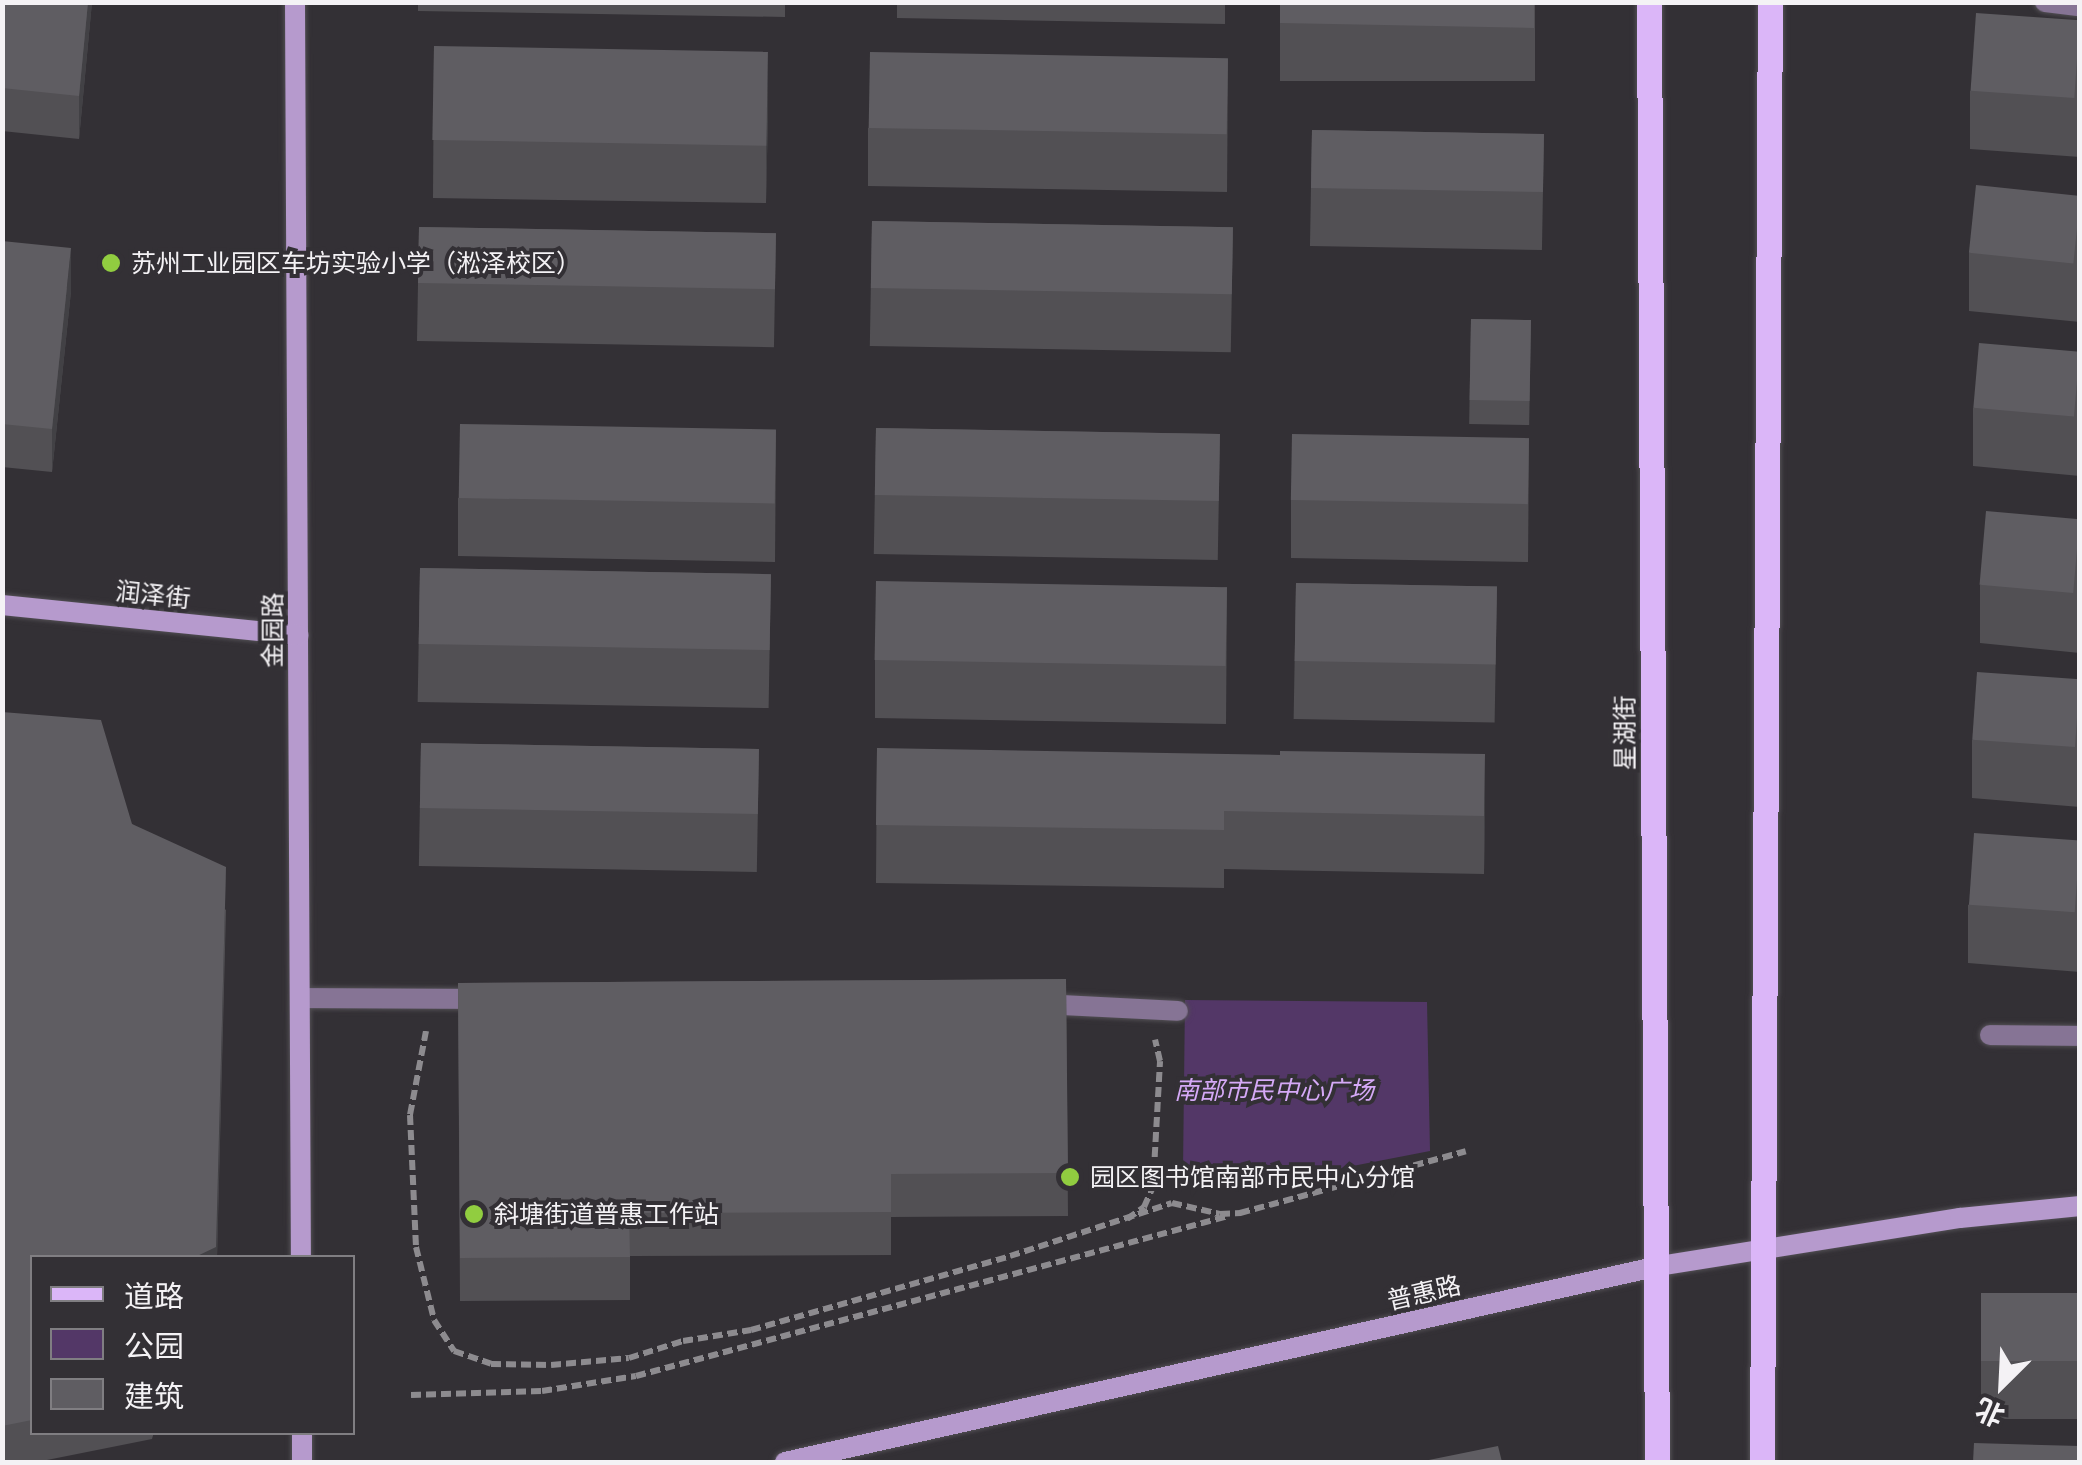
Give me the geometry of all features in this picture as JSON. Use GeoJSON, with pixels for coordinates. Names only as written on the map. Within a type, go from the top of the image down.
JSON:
{"type":"FeatureCollection","features":[{"type":"Feature","properties":{"kind":"main road","name":"星湖街"},"geometry":{"type":"LineString","coordinates":[[1650,2],[1657,1462]]}},
{"type":"Feature","properties":{"kind":"main road"},"geometry":{"type":"LineString","coordinates":[[1762,1462],[1770,2]]}},
{"type":"Feature","properties":{"kind":"street","name":"金园路"},"geometry":{"type":"LineString","coordinates":[[295,2],[301,1255]]}},
{"type":"Feature","properties":{"kind":"street","name":"润泽街"},"geometry":{"type":"LineString","coordinates":[[2,605],[298,635]]}},
{"type":"Feature","properties":{"kind":"street","name":"普惠路"},"geometry":{"type":"LineString","coordinates":[[784,1462],[1659,1266],[1960,1218],[2080,1206]]}},
{"type":"Feature","properties":{"kind":"street"},"geometry":{"type":"LineString","coordinates":[[302,1435],[302,1462]]}},
{"type":"Feature","properties":{"kind":"lane"},"geometry":{"type":"LineString","coordinates":[[2045,2],[2080,6]]}},
{"type":"Feature","properties":{"kind":"lane"},"geometry":{"type":"LineString","coordinates":[[300,998],[512,999]]}},
{"type":"Feature","properties":{"kind":"lane"},"geometry":{"type":"LineString","coordinates":[[1023,1004],[1178,1011]]}},
{"type":"Feature","properties":{"kind":"lane"},"geometry":{"type":"LineString","coordinates":[[1990,1035],[2080,1036]]}},
{"type":"Feature","properties":{"kind":"path"},"geometry":{"type":"LineString","coordinates":[[433,1020],[418,1058],[410,1116],[416,1247],[434,1320],[454,1352],[491,1364],[551,1365],[629,1358],[683,1341],[751,1330],[1172,1204],[1220,1214],[1241,1213]]}},
{"type":"Feature","properties":{"kind":"path"},"geometry":{"type":"LineString","coordinates":[[1127,1219],[1144,1207],[1153,1187],[1160,1060],[1153,1032]]}},
{"type":"Feature","properties":{"kind":"path"},"geometry":{"type":"LineString","coordinates":[[411,1394],[542,1391],[636,1376],[1466,1151]]}},
{"type":"Feature","properties":{"kind":"green space","name":"南部市民中心广场"},"geometry":{"type":"Polygon","coordinates":[[[1185,1000],[1427,1002],[1430,1151],[1218,1192],[1192,1183],[1183,1170],[1185,1000]]]}},
{"type":"Feature","properties":{"kind":"building"},"geometry":{"type":"Polygon","coordinates":[[[2,2],[88,2],[79,96],[2,88],[2,2]]]}},
{"type":"Feature","properties":{"kind":"building"},"geometry":{"type":"Polygon","coordinates":[[[1280,2],[1534,2],[1534,28],[1280,23],[1280,2]]]}},
{"type":"Feature","properties":{"kind":"building"},"geometry":{"type":"Polygon","coordinates":[[[1976,13],[2080,20],[2074,98],[1971,91],[1976,13]]]}},
{"type":"Feature","properties":{"kind":"building"},"geometry":{"type":"Polygon","coordinates":[[[434,46],[768,52],[766,146],[432,140],[434,46]]]}},
{"type":"Feature","properties":{"kind":"building"},"geometry":{"type":"Polygon","coordinates":[[[870,52],[1228,58],[1227,134],[869,128],[870,52]]]}},
{"type":"Feature","properties":{"kind":"building"},"geometry":{"type":"Polygon","coordinates":[[[1312,130],[1544,134],[1543,192],[1311,188],[1312,130]]]}},
{"type":"Feature","properties":{"kind":"building"},"geometry":{"type":"Polygon","coordinates":[[[1976,185],[2080,196],[2073,264],[1969,253],[1976,185]]]}},
{"type":"Feature","properties":{"kind":"building"},"geometry":{"type":"Polygon","coordinates":[[[872,221],[1233,227],[1232,294],[871,288],[872,221]]]}},
{"type":"Feature","properties":{"kind":"building"},"geometry":{"type":"Polygon","coordinates":[[[419,227],[776,233],[775,289],[418,283],[419,227]]]}},
{"type":"Feature","properties":{"kind":"building"},"geometry":{"type":"Polygon","coordinates":[[[2,241],[71,248],[52,429],[2,424],[2,241]]]}},
{"type":"Feature","properties":{"kind":"building"},"geometry":{"type":"Polygon","coordinates":[[[1471,319],[1531,320],[1530,401],[1470,400],[1471,319]]]}},
{"type":"Feature","properties":{"kind":"building"},"geometry":{"type":"Polygon","coordinates":[[[1979,343],[2080,352],[2074,417],[1973,408],[1979,343]]]}},
{"type":"Feature","properties":{"kind":"building"},"geometry":{"type":"Polygon","coordinates":[[[460,424],[776,430],[775,504],[459,498],[460,424]]]}},
{"type":"Feature","properties":{"kind":"building"},"geometry":{"type":"Polygon","coordinates":[[[876,428],[1220,434],[1219,501],[875,495],[876,428]]]}},
{"type":"Feature","properties":{"kind":"building"},"geometry":{"type":"Polygon","coordinates":[[[1292,434],[1529,438],[1528,504],[1291,500],[1292,434]]]}},
{"type":"Feature","properties":{"kind":"building"},"geometry":{"type":"Polygon","coordinates":[[[1986,511],[2080,519],[2073,593],[1980,585],[1986,511]]]}},
{"type":"Feature","properties":{"kind":"building"},"geometry":{"type":"Polygon","coordinates":[[[420,568],[771,574],[770,650],[419,644],[420,568]]]}},
{"type":"Feature","properties":{"kind":"building"},"geometry":{"type":"Polygon","coordinates":[[[876,581],[1227,587],[1226,666],[875,660],[876,581]]]}},
{"type":"Feature","properties":{"kind":"building"},"geometry":{"type":"Polygon","coordinates":[[[1296,583],[1497,587],[1496,664],[1295,661],[1296,583]]]}},
{"type":"Feature","properties":{"kind":"building"},"geometry":{"type":"Polygon","coordinates":[[[1977,672],[2080,679],[2075,747],[1972,740],[1977,672]]]}},
{"type":"Feature","properties":{"kind":"building"},"geometry":{"type":"Polygon","coordinates":[[[2,712],[101,720],[132,824],[226,867],[216,1247],[199,1255],[30,1255],[30,1420],[2,1426],[2,712]]]}},
{"type":"Feature","properties":{"kind":"building"},"geometry":{"type":"Polygon","coordinates":[[[421,743],[759,749],[758,814],[420,808],[421,743]]]}},
{"type":"Feature","properties":{"kind":"building"},"geometry":{"type":"Polygon","coordinates":[[[877,748],[1280,755],[1280,751],[1485,754],[1484,816],[1224,811],[1224,830],[876,825],[877,748]]]}},
{"type":"Feature","properties":{"kind":"building"},"geometry":{"type":"Polygon","coordinates":[[[1974,833],[2080,840],[2075,912],[1969,905],[1974,833]]]}},
{"type":"Feature","properties":{"kind":"building"},"geometry":{"type":"Polygon","coordinates":[[[1066,979],[1068,1173],[891,1174],[891,1212],[629,1213],[630,1257],[460,1258],[458,983],[1066,979]]]}},
{"type":"Feature","properties":{"kind":"building"},"geometry":{"type":"Polygon","coordinates":[[[1981,1293],[2080,1293],[2080,1361],[1981,1361],[1981,1293]]]}},
{"type":"Feature","properties":{"kind":"building"},"geometry":{"type":"Polygon","coordinates":[[[1974,1443],[2080,1446],[2080,1462],[1973,1462],[1974,1443]]]}},
{"type":"Feature","properties":{"kind":"building"},"geometry":{"type":"Polygon","coordinates":[[[1498,1446],[1502,1462],[1419,1462],[1498,1446]]]}},
{"type":"Feature","properties":{"kind":"place","name":"苏州工业园区车坊实验小学（淞泽校区）"},"geometry":{"type":"Point","coordinates":[111,263]}},
{"type":"Feature","properties":{"kind":"place","name":"园区图书馆南部市民中心分馆"},"geometry":{"type":"Point","coordinates":[1070,1177]}},
{"type":"Feature","properties":{"kind":"place","name":"斜塘街道普惠工作站"},"geometry":{"type":"Point","coordinates":[474,1214]}}]}
